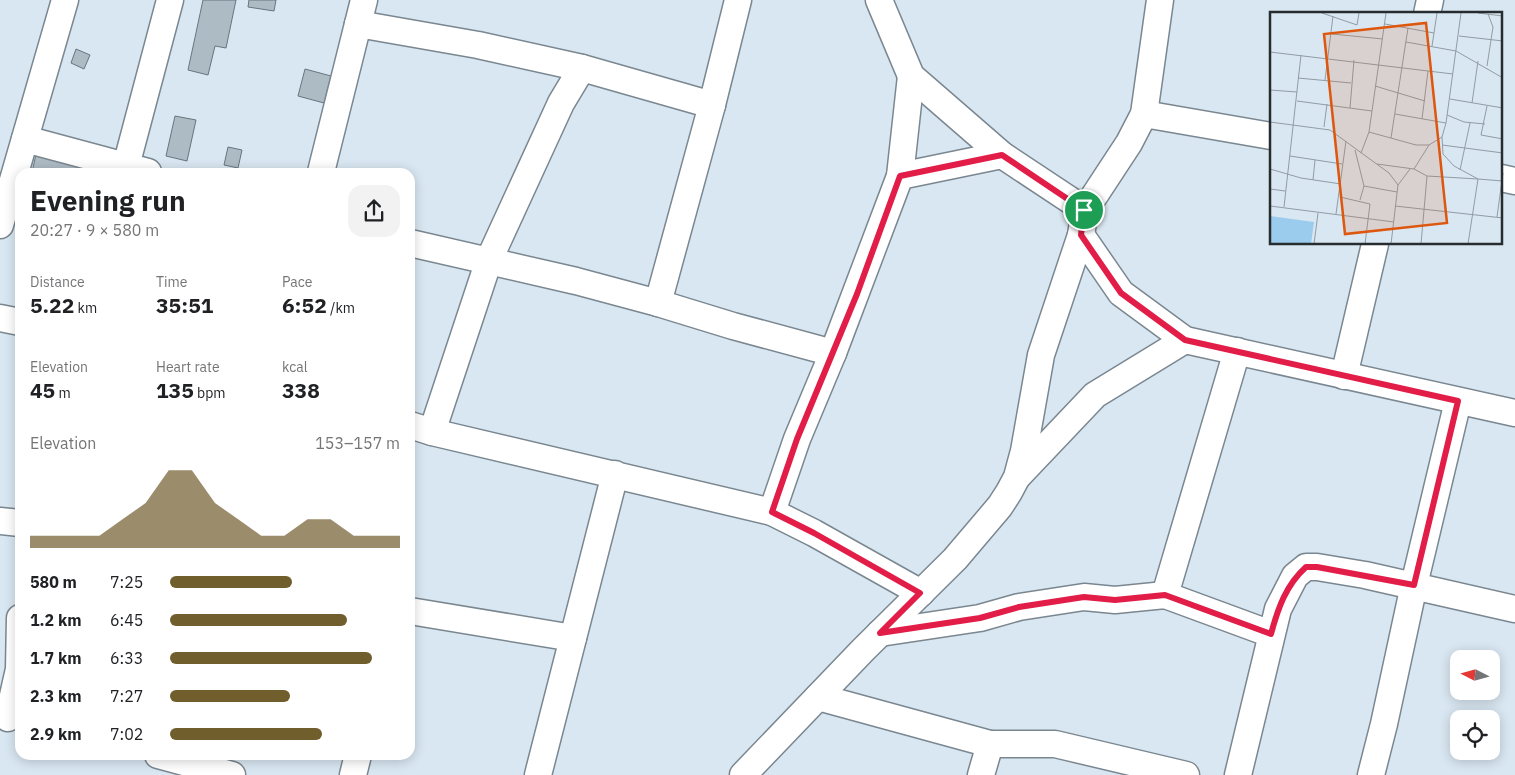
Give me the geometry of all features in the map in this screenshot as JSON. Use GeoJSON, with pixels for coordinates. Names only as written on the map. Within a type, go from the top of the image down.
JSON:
{"type":"FeatureCollection","features":[{"type":"Feature","properties":{"kind":"street"},"geometry":{"type":"LineString","coordinates":[[17,168],[65,0]]}},
{"type":"Feature","properties":{"kind":"street"},"geometry":{"type":"LineString","coordinates":[[137,168],[170,0]]}},
{"type":"Feature","properties":{"kind":"street"},"geometry":{"type":"LineString","coordinates":[[658,303],[738,0]]}},
{"type":"Feature","properties":{"kind":"street"},"geometry":{"type":"LineString","coordinates":[[879,0],[911,76],[1002,155],[1084,210]]}},
{"type":"Feature","properties":{"kind":"street"},"geometry":{"type":"LineString","coordinates":[[1017,477],[1031,417],[1040,355],[1081,235],[1084,210],[1128,143],[1144,114],[1160,0]]}},
{"type":"Feature","properties":{"kind":"street"},"geometry":{"type":"LineString","coordinates":[[322,168],[361,12],[478,45],[582,68],[712,104]]}},
{"type":"Feature","properties":{"kind":"street"},"geometry":{"type":"LineString","coordinates":[[582,68],[557,111],[489,260],[421,429],[772,512],[814,533],[920,593]]}},
{"type":"Feature","properties":{"kind":"street"},"geometry":{"type":"LineString","coordinates":[[772,512],[797,439],[833,353],[900,176],[911,76]]}},
{"type":"Feature","properties":{"kind":"street"},"geometry":{"type":"LineString","coordinates":[[1144,114],[1270,136]]}},
{"type":"Feature","properties":{"kind":"street"},"geometry":{"type":"LineString","coordinates":[[25,139],[133,168]]}},
{"type":"Feature","properties":{"kind":"street"},"geometry":{"type":"LineString","coordinates":[[900,176],[1002,155]]}},
{"type":"Feature","properties":{"kind":"street"},"geometry":{"type":"LineString","coordinates":[[0,225],[15,173]]}},
{"type":"Feature","properties":{"kind":"street"},"geometry":{"type":"LineString","coordinates":[[1502,178],[1515,181]]}},
{"type":"Feature","properties":{"kind":"street"},"geometry":{"type":"LineString","coordinates":[[1081,235],[1121,293],[1185,340],[1515,413]]}},
{"type":"Feature","properties":{"kind":"street"},"geometry":{"type":"LineString","coordinates":[[415,244],[576,281],[833,353]]}},
{"type":"Feature","properties":{"kind":"street"},"geometry":{"type":"LineString","coordinates":[[1344,376],[1374,245]]}},
{"type":"Feature","properties":{"kind":"street"},"geometry":{"type":"LineString","coordinates":[[0,318],[15,321]]}},
{"type":"Feature","properties":{"kind":"street"},"geometry":{"type":"LineString","coordinates":[[744,775],[880,633],[955,559],[1000,506],[1017,477],[1095,395],[1185,340]]}},
{"type":"Feature","properties":{"kind":"street"},"geometry":{"type":"LineString","coordinates":[[1165,595],[1236,352]]}},
{"type":"Feature","properties":{"kind":"street"},"geometry":{"type":"LineString","coordinates":[[1371,775],[1458,401]]}},
{"type":"Feature","properties":{"kind":"street"},"geometry":{"type":"LineString","coordinates":[[538,775],[615,474]]}},
{"type":"Feature","properties":{"kind":"street"},"geometry":{"type":"LineString","coordinates":[[0,521],[15,522]]}},
{"type":"Feature","properties":{"kind":"street"},"geometry":{"type":"LineString","coordinates":[[1238,775],[1278,609],[1295,576],[1306,567],[1317,567],[1414,585],[1515,609]]}},
{"type":"Feature","properties":{"kind":"street"},"geometry":{"type":"LineString","coordinates":[[880,633],[980,618],[1019,607],[1084,597],[1115,600],[1165,595],[1271,634]]}},
{"type":"Feature","properties":{"kind":"street"},"geometry":{"type":"LineString","coordinates":[[415,612],[573,638]]}},
{"type":"Feature","properties":{"kind":"street"},"geometry":{"type":"LineString","coordinates":[[9,718],[15,689]]}},
{"type":"Feature","properties":{"kind":"street"},"geometry":{"type":"LineString","coordinates":[[818,697],[990,744],[1055,744],[1136,769],[1186,775]]}},
{"type":"Feature","properties":{"kind":"street"},"geometry":{"type":"LineString","coordinates":[[981,775],[990,744]]}},
{"type":"Feature","properties":{"kind":"street"},"geometry":{"type":"LineString","coordinates":[[353,775],[357,760]]}},
{"type":"Feature","properties":{"kind":"street"},"geometry":{"type":"LineString","coordinates":[[168,761],[232,775]]}},
{"type":"Feature","properties":{"kind":"building"},"geometry":{"type":"Polygon","coordinates":[[[203,0],[236,0],[226,48],[215,46],[208,75],[188,70],[203,0]]]}},
{"type":"Feature","properties":{"kind":"building"},"geometry":{"type":"Polygon","coordinates":[[[249,0],[276,0],[274,11],[248,7],[249,0]]]}},
{"type":"Feature","properties":{"kind":"building"},"geometry":{"type":"Polygon","coordinates":[[[76,49],[90,55],[84,69],[71,63],[76,49]]]}},
{"type":"Feature","properties":{"kind":"building"},"geometry":{"type":"Polygon","coordinates":[[[305,69],[331,76],[324,103],[298,96],[305,69]]]}},
{"type":"Feature","properties":{"kind":"building"},"geometry":{"type":"Polygon","coordinates":[[[175,116],[196,120],[187,161],[166,156],[175,116]]]}},
{"type":"Feature","properties":{"kind":"building"},"geometry":{"type":"Polygon","coordinates":[[[228,147],[242,150],[238,168],[224,165],[228,147]]]}},
{"type":"Feature","properties":{"kind":"building"},"geometry":{"type":"Polygon","coordinates":[[[37,150],[88,163],[86,168],[33,168],[37,150]]]}},
{"type":"Feature","properties":{"kind":"route"},"geometry":{"type":"LineString","coordinates":[[1002,155],[1084,210],[1081,235],[1121,293],[1185,340],[1458,401],[1414,585],[1317,567],[1306,567],[1295,576],[1284,595],[1271,634],[1165,595],[1115,600],[1084,597],[1019,607],[980,618],[880,633],[920,593],[814,533],[772,512],[797,439],[857,294],[900,176],[1002,155]]}}]}
